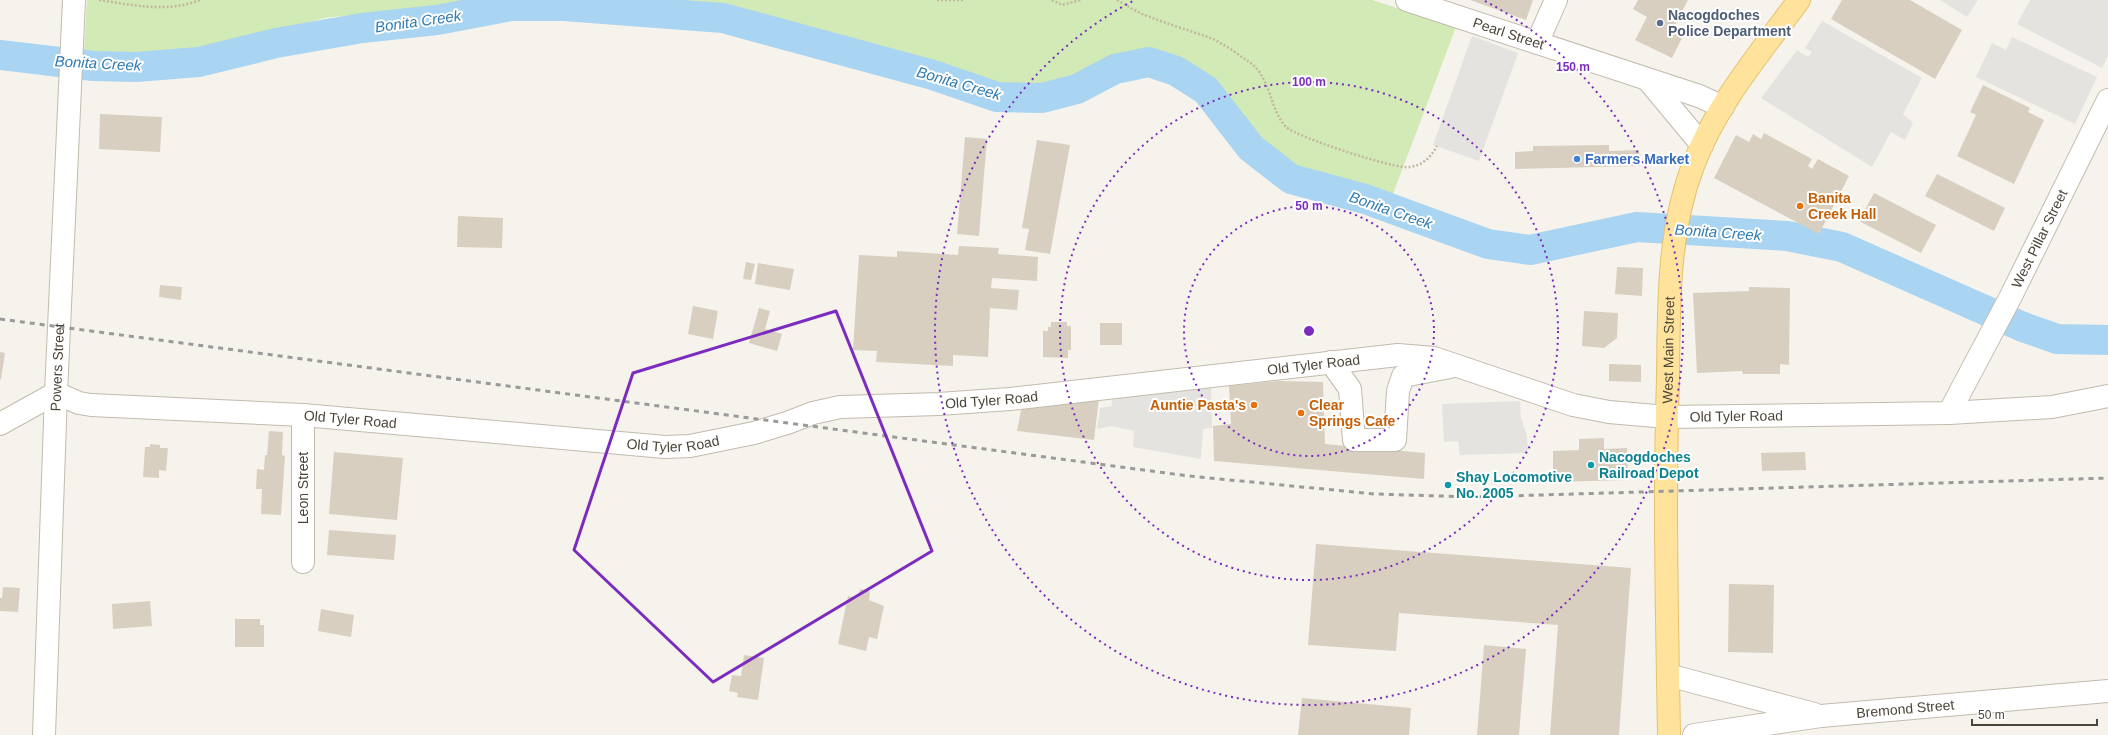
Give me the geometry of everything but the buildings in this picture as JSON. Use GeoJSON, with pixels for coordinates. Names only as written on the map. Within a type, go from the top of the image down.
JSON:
{"type":"FeatureCollection","features":[{"type":"Feature","properties":{"kind":"main road","name":"West Main Street"},"geometry":{"type":"LineString","coordinates":[[1669,735],[1667,417],[1672,259],[1680,207],[1687,182],[1702,145],[1723,106],[1799,0]]}},
{"type":"Feature","properties":{"kind":"street","name":"Pearl Street"},"geometry":{"type":"LineString","coordinates":[[1407,0],[1699,96],[1723,106]]}},
{"type":"Feature","properties":{"kind":"street"},"geometry":{"type":"LineString","coordinates":[[1537,44],[1556,0]]}},
{"type":"Feature","properties":{"kind":"street","name":"Powers Street"},"geometry":{"type":"LineString","coordinates":[[44,735],[56,392],[74,6]]}},
{"type":"Feature","properties":{"kind":"street"},"geometry":{"type":"LineString","coordinates":[[1648,80],[1702,145]]}},
{"type":"Feature","properties":{"kind":"street","name":"West Pillar Street"},"geometry":{"type":"LineString","coordinates":[[1949,413],[1970,377],[2108,100]]}},
{"type":"Feature","properties":{"kind":"street","name":"Old Tyler Road"},"geometry":{"type":"LineString","coordinates":[[56,392],[79,404],[303,415],[641,446],[690,446],[754,433],[825,409],[1010,399],[1398,355],[1434,358],[1573,405],[1609,412],[1667,417],[1949,413],[2052,407],[2108,396]]}},
{"type":"Feature","properties":{"kind":"street"},"geometry":{"type":"LineString","coordinates":[[1331,362],[1350,389],[1354,440],[1395,440],[1398,391],[1403,376],[1459,366]]}},
{"type":"Feature","properties":{"kind":"street"},"geometry":{"type":"LineString","coordinates":[[0,424],[56,392]]}},
{"type":"Feature","properties":{"kind":"street","name":"Leon Street"},"geometry":{"type":"LineString","coordinates":[[303,415],[303,562]]}},
{"type":"Feature","properties":{"kind":"street","name":"Bremond Street"},"geometry":{"type":"LineString","coordinates":[[1668,675],[1821,716]]}},
{"type":"Feature","properties":{"kind":"street","name":"Bremond Street"},"geometry":{"type":"LineString","coordinates":[[1694,735],[1821,716],[2108,691]]}},
{"type":"Feature","properties":{"kind":"path"},"geometry":{"type":"LineString","coordinates":[[99,0],[141,7],[159,8],[190,4],[200,0]]}},
{"type":"Feature","properties":{"kind":"path"},"geometry":{"type":"LineString","coordinates":[[937,0],[963,0]]}},
{"type":"Feature","properties":{"kind":"path"},"geometry":{"type":"LineString","coordinates":[[1052,0],[1062,5],[1081,0]]}},
{"type":"Feature","properties":{"kind":"path"},"geometry":{"type":"LineString","coordinates":[[1117,0],[1148,17],[1214,40],[1251,63],[1264,79],[1282,122],[1288,129],[1303,137],[1390,164],[1408,168],[1422,164],[1431,156],[1438,146]]}},
{"type":"Feature","properties":{"kind":"highlighted area"},"geometry":{"type":"Polygon","coordinates":[[[836,311],[932,551],[713,682],[574,550],[633,373],[836,311]]]}},
{"type":"Feature","properties":{"kind":"green space"},"geometry":{"type":"Polygon","coordinates":[[[87,0],[1372,0],[1456,27],[1390,202],[1291,176],[1253,146],[1210,88],[1179,67],[1149,57],[1113,63],[1072,84],[1042,91],[999,89],[724,10],[591,2],[506,1],[438,13],[378,12],[324,18],[201,54],[150,57],[84,52],[87,0]]]}},
{"type":"Feature","properties":{"kind":"shaded area"},"geometry":{"type":"Polygon","coordinates":[[[1940,0],[1978,0],[1967,17],[1940,0]]]}},
{"type":"Feature","properties":{"kind":"shaded area"},"geometry":{"type":"Polygon","coordinates":[[[2030,0],[2108,0],[2108,56],[2102,68],[2017,24],[2030,0]]]}},
{"type":"Feature","properties":{"kind":"shaded area"},"geometry":{"type":"Polygon","coordinates":[[[1822,21],[1922,78],[1903,114],[1913,123],[1905,140],[1891,132],[1872,167],[1761,98],[1797,50],[1808,57],[1812,52],[1805,48],[1822,21]]]}},
{"type":"Feature","properties":{"kind":"shaded area"},"geometry":{"type":"Polygon","coordinates":[[[1472,36],[1518,53],[1479,161],[1433,145],[1472,36]]]}},
{"type":"Feature","properties":{"kind":"shaded area"},"geometry":{"type":"Polygon","coordinates":[[[2012,37],[2097,77],[2075,124],[1976,77],[1992,43],[2006,50],[2012,37]]]}},
{"type":"Feature","properties":{"kind":"shaded area"},"geometry":{"type":"Polygon","coordinates":[[[1211,385],[1212,428],[1203,429],[1201,459],[1133,447],[1134,431],[1111,426],[1097,429],[1100,408],[1112,406],[1112,397],[1211,385]]]}},
{"type":"Feature","properties":{"kind":"shaded area"},"geometry":{"type":"Polygon","coordinates":[[[1520,401],[1521,418],[1527,436],[1528,453],[1460,455],[1458,441],[1444,442],[1442,404],[1520,401]]]}},
{"type":"Feature","properties":{"kind":"waterway","name":"Bonita Creek"},"geometry":{"type":"LineString","coordinates":[[0,55],[93,66],[136,67],[199,62],[276,43],[362,28],[437,20],[511,6],[564,6],[723,18],[933,75],[997,97],[1042,98],[1077,89],[1115,69],[1149,62],[1176,71],[1206,90],[1251,148],[1291,179],[1365,199],[1488,244],[1530,250],[1637,227],[1787,236],[1842,247],[2023,327],[2057,339],[2108,340]]}},
{"type":"Feature","properties":{"kind":"railway"},"geometry":{"type":"LineString","coordinates":[[0,319],[1189,476],[1375,494],[1473,497],[2108,478]]}},
{"type":"Feature","properties":{"kind":"place","name":"Nacogdoches Police Department"},"geometry":{"type":"Point","coordinates":[1660,23]}},
{"type":"Feature","properties":{"kind":"place","name":"Farmers Market"},"geometry":{"type":"Point","coordinates":[1577,159]}},
{"type":"Feature","properties":{"kind":"place","name":"Banita Creek Hall"},"geometry":{"type":"Point","coordinates":[1800,206]}},
{"type":"Feature","properties":{"kind":"place","name":"Auntie Pasta's"},"geometry":{"type":"Point","coordinates":[1254,405]}},
{"type":"Feature","properties":{"kind":"place","name":"Clear Springs Cafe"},"geometry":{"type":"Point","coordinates":[1301,413]}},
{"type":"Feature","properties":{"kind":"place","name":"Nacogdoches Railroad Depot"},"geometry":{"type":"Point","coordinates":[1591,465]}},
{"type":"Feature","properties":{"kind":"place","name":"Shay Locomotive No. 2005"},"geometry":{"type":"Point","coordinates":[1448,485]}}]}
